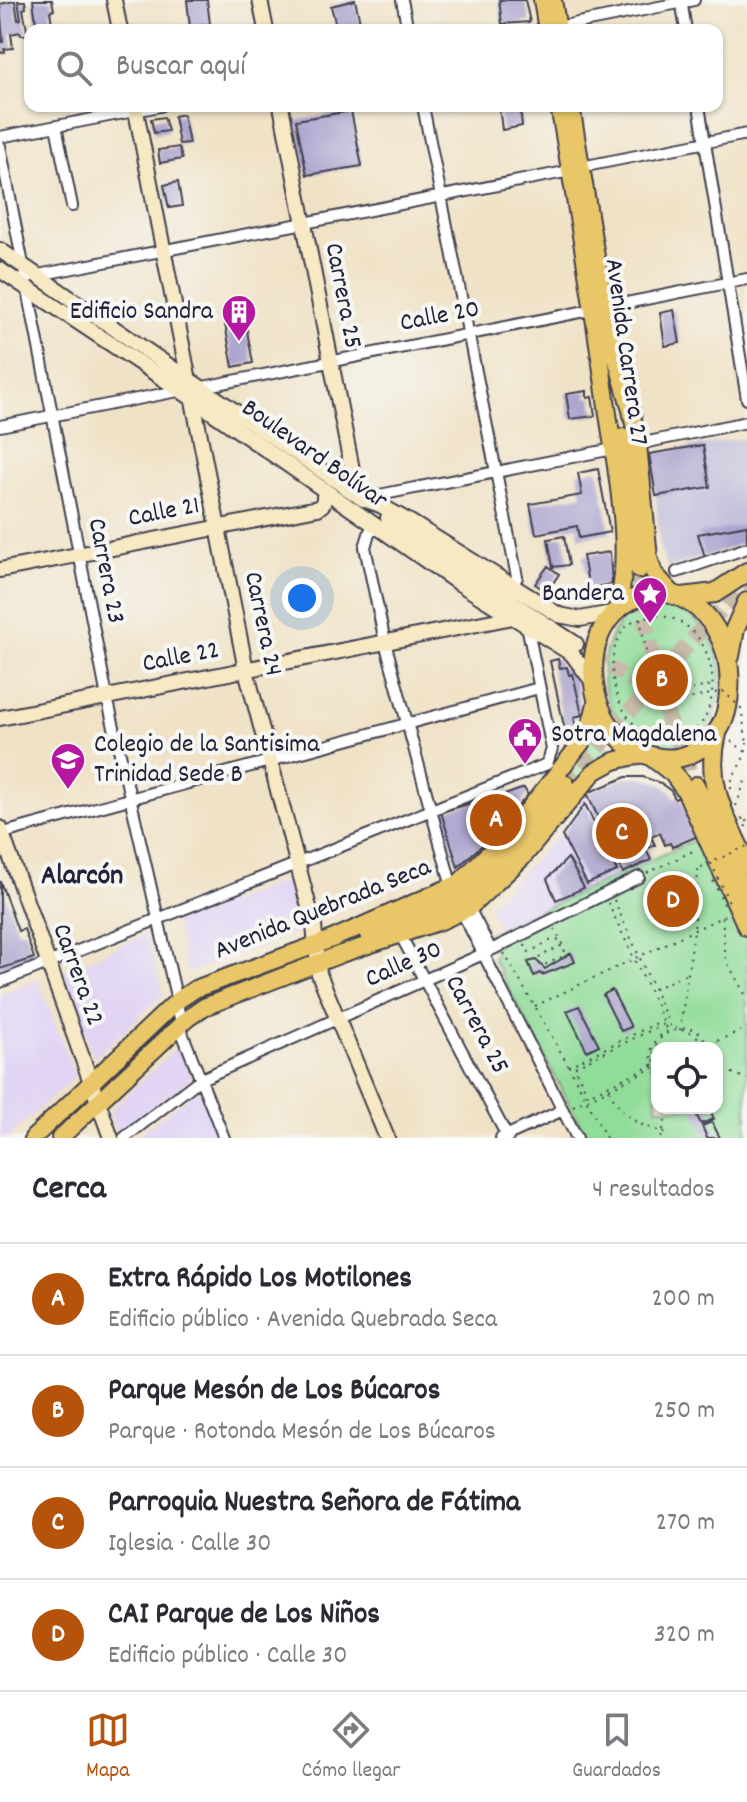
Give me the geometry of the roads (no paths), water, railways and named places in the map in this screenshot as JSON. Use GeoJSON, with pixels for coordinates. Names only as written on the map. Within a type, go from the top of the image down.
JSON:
{"type":"FeatureCollection","features":[{"type":"Feature","properties":{"kind":"highway"},"geometry":{"type":"LineString","coordinates":[[747,572],[715,593],[678,595],[662,592],[641,595],[615,610],[596,648],[596,692],[604,716],[617,735],[648,755],[682,784],[747,926]]}},
{"type":"Feature","properties":{"kind":"highway"},"geometry":{"type":"LineString","coordinates":[[678,595],[713,624],[721,636],[729,663]]}},
{"type":"Feature","properties":{"kind":"highway"},"geometry":{"type":"LineString","coordinates":[[747,602],[735,629],[723,735],[713,760],[714,787],[747,864]]}},
{"type":"Feature","properties":{"kind":"highway"},"geometry":{"type":"LineString","coordinates":[[648,755],[666,759],[694,753],[723,735]]}},
{"type":"Feature","properties":{"kind":"main road"},"geometry":{"type":"LineString","coordinates":[[542,0],[550,24]]}},
{"type":"Feature","properties":{"kind":"main road"},"geometry":{"type":"LineString","coordinates":[[552,24],[553,0]]}},
{"type":"Feature","properties":{"kind":"main road","name":"Avenida Carrera 27"},"geometry":{"type":"LineString","coordinates":[[561,112],[576,169]]}},
{"type":"Feature","properties":{"kind":"main road","name":"Avenida Carrera 27"},"geometry":{"type":"LineString","coordinates":[[571,112],[576,169],[599,309],[625,563],[615,610]]}},
{"type":"Feature","properties":{"kind":"main road","name":"Avenida Carrera 27"},"geometry":{"type":"LineString","coordinates":[[599,309],[608,329],[638,444],[649,558],[654,573],[678,595]]}},
{"type":"Feature","properties":{"kind":"main road"},"geometry":{"type":"LineString","coordinates":[[608,329],[639,570]]}},
{"type":"Feature","properties":{"kind":"main road","name":"Avenida Quebrada Seca"},"geometry":{"type":"LineString","coordinates":[[33,1138],[177,1001],[195,989],[324,941],[465,879],[533,806],[582,742],[591,723],[596,692]]}},
{"type":"Feature","properties":{"kind":"main road","name":"Avenida Quebrada Seca"},"geometry":{"type":"LineString","coordinates":[[60,1138],[204,1007],[465,910],[522,858],[594,772],[614,761],[648,755]]}},
{"type":"Feature","properties":{"kind":"main road"},"geometry":{"type":"LineString","coordinates":[[324,941],[395,925],[456,900],[494,868],[566,784]]}},
{"type":"Feature","properties":{"kind":"main road"},"geometry":{"type":"LineString","coordinates":[[696,785],[747,896]]}},
{"type":"Feature","properties":{"kind":"street"},"geometry":{"type":"LineString","coordinates":[[114,0],[119,24]]}},
{"type":"Feature","properties":{"kind":"street"},"geometry":{"type":"LineString","coordinates":[[260,0],[265,24]]}},
{"type":"Feature","properties":{"kind":"street"},"geometry":{"type":"LineString","coordinates":[[402,0],[407,24]]}},
{"type":"Feature","properties":{"kind":"street"},"geometry":{"type":"LineString","coordinates":[[575,24],[694,0]]}},
{"type":"Feature","properties":{"kind":"street"},"geometry":{"type":"LineString","coordinates":[[681,1],[685,24]]}},
{"type":"Feature","properties":{"kind":"street"},"geometry":{"type":"LineString","coordinates":[[0,137],[117,112]]}},
{"type":"Feature","properties":{"kind":"street","name":"Carrera 24"},"geometry":{"type":"LineString","coordinates":[[136,112],[246,670],[298,864],[324,941],[317,963],[387,1138]]}},
{"type":"Feature","properties":{"kind":"street","name":"Carrera 25"},"geometry":{"type":"LineString","coordinates":[[282,112],[360,497]]}},
{"type":"Feature","properties":{"kind":"street"},"geometry":{"type":"LineString","coordinates":[[424,112],[517,577],[512,587]]}},
{"type":"Feature","properties":{"kind":"street"},"geometry":{"type":"LineString","coordinates":[[700,112],[747,399]]}},
{"type":"Feature","properties":{"kind":"street"},"geometry":{"type":"LineString","coordinates":[[56,126],[72,206]]}},
{"type":"Feature","properties":{"kind":"street"},"geometry":{"type":"LineString","coordinates":[[21,278],[747,134]]}},
{"type":"Feature","properties":{"kind":"street","name":"Carrera 23"},"geometry":{"type":"LineString","coordinates":[[0,146],[21,278],[32,312],[107,697],[157,920],[181,1025],[199,1080],[224,1138]]}},
{"type":"Feature","properties":{"kind":"street","name":"Boulevard Bolívar"},"geometry":{"type":"LineString","coordinates":[[0,250],[21,278],[52,306],[190,389],[379,529],[576,657],[596,692]]}},
{"type":"Feature","properties":{"kind":"street","name":"Boulevard Bolívar"},"geometry":{"type":"LineString","coordinates":[[0,270],[21,278],[360,497],[410,522],[566,618],[580,619],[615,610]]}},
{"type":"Feature","properties":{"kind":"street","name":"Calle 20"},"geometry":{"type":"LineString","coordinates":[[0,426],[747,279]]}},
{"type":"Feature","properties":{"kind":"street"},"geometry":{"type":"LineString","coordinates":[[32,312],[40,306],[52,306]]}},
{"type":"Feature","properties":{"kind":"street"},"geometry":{"type":"LineString","coordinates":[[638,444],[747,422]]}},
{"type":"Feature","properties":{"kind":"street"},"geometry":{"type":"LineString","coordinates":[[360,497],[613,449]]}},
{"type":"Feature","properties":{"kind":"street","name":"Calle 21"},"geometry":{"type":"LineString","coordinates":[[0,570],[318,508],[323,504],[325,491]]}},
{"type":"Feature","properties":{"kind":"street"},"geometry":{"type":"LineString","coordinates":[[360,497],[429,548],[576,644]]}},
{"type":"Feature","properties":{"kind":"street"},"geometry":{"type":"LineString","coordinates":[[379,529],[370,531],[365,547],[385,642],[429,812],[452,887]]}},
{"type":"Feature","properties":{"kind":"street"},"geometry":{"type":"LineString","coordinates":[[677,572],[747,548]]}},
{"type":"Feature","properties":{"kind":"street","name":"Calle 22"},"geometry":{"type":"LineString","coordinates":[[0,718],[513,617]]}},
{"type":"Feature","properties":{"kind":"street"},"geometry":{"type":"LineString","coordinates":[[0,982],[547,764],[552,749],[527,625]]}},
{"type":"Feature","properties":{"kind":"street"},"geometry":{"type":"LineString","coordinates":[[1,832],[539,688]]}},
{"type":"Feature","properties":{"kind":"street","name":"Carrera 22"},"geometry":{"type":"LineString","coordinates":[[1,832],[111,1138]]}},
{"type":"Feature","properties":{"kind":"street","name":"Calle 30"},"geometry":{"type":"LineString","coordinates":[[124,1138],[199,1080],[491,950],[639,877]]}},
{"type":"Feature","properties":{"kind":"street"},"geometry":{"type":"LineString","coordinates":[[465,910],[491,950],[577,1138]]}},
{"type":"Feature","properties":{"kind":"street","name":"Carrera 25"},"geometry":{"type":"LineString","coordinates":[[401,936],[506,1137]]}},
{"type":"Feature","properties":{"kind":"street"},"geometry":{"type":"LineString","coordinates":[[506,1137],[563,1110]]}},
{"type":"Feature","properties":{"kind":"tunnel"},"geometry":{"type":"LineString","coordinates":[[639,570],[644,616],[661,700],[696,785]]}},
{"type":"Feature","properties":{"kind":"tunnel"},"geometry":{"type":"LineString","coordinates":[[566,784],[700,631],[747,585]]}},
{"type":"Feature","properties":{"kind":"tunnel"},"geometry":{"type":"LineString","coordinates":[[576,644],[661,700]]}},
{"type":"Feature","properties":{"kind":"place","name":"Edificio Sandra"},"geometry":{"type":"Point","coordinates":[239,343]}},
{"type":"Feature","properties":{"kind":"place","name":"Bandera"},"geometry":{"type":"Point","coordinates":[650,625]}},
{"type":"Feature","properties":{"kind":"place","name":"Parque Mesón de Los Búcaros"},"geometry":{"type":"Point","coordinates":[662,680]}},
{"type":"Feature","properties":{"kind":"place","name":"Sotra Magdalena"},"geometry":{"type":"Point","coordinates":[525,766]}},
{"type":"Feature","properties":{"kind":"place","name":"Colegio de la Santisima Trinidad Sede B"},"geometry":{"type":"Point","coordinates":[68,791]}},
{"type":"Feature","properties":{"kind":"place","name":"Extra Rápido Los Motilones"},"geometry":{"type":"Point","coordinates":[496,820]}},
{"type":"Feature","properties":{"kind":"place","name":"Parroquia Nuestra Señora de Fátima"},"geometry":{"type":"Point","coordinates":[622,833]}},
{"type":"Feature","properties":{"kind":"place","name":"CAI Parque de Los Niños"},"geometry":{"type":"Point","coordinates":[673,901]}},
{"type":"Feature","properties":{"kind":"district","name":"Alarcón"},"geometry":{"type":"Point","coordinates":[82,878]}}]}
